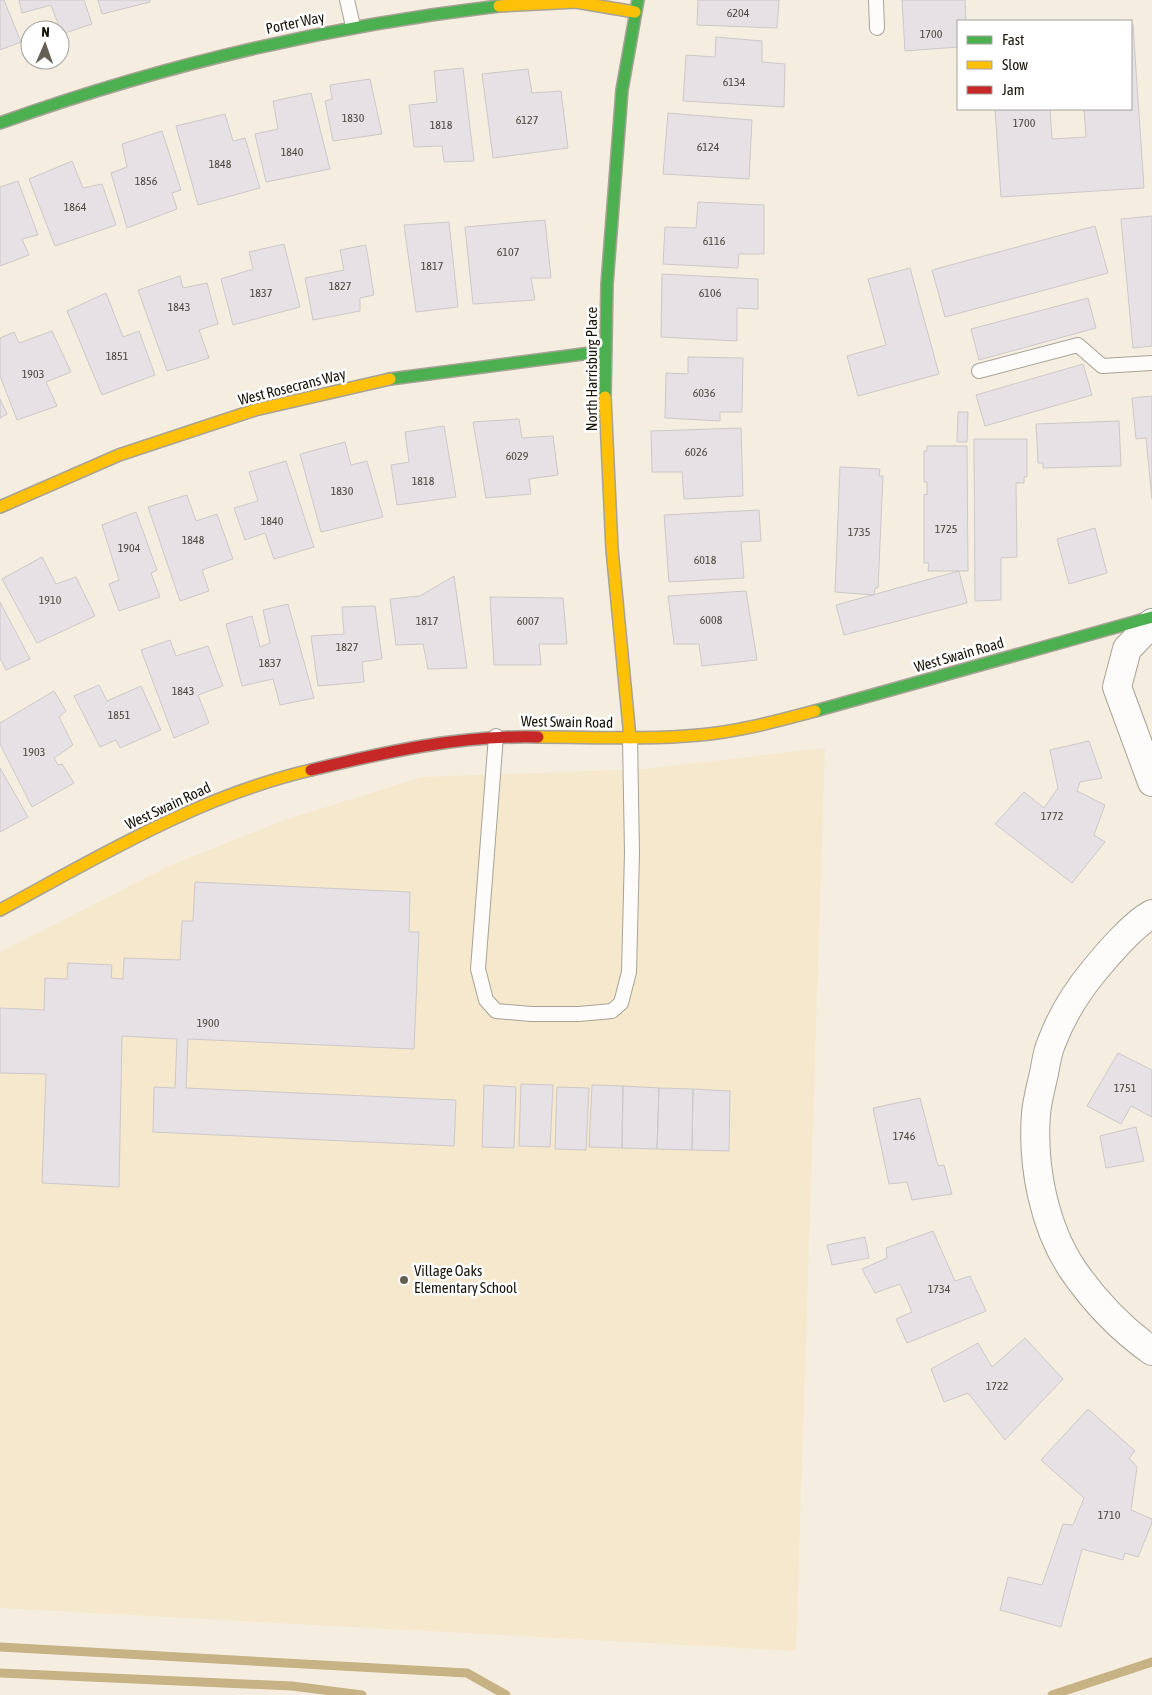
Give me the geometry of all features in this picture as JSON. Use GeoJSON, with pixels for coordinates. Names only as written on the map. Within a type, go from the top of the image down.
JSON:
{"type":"FeatureCollection","features":[{"type":"Feature","properties":{"kind":"street","name":"North Harrisburg Place"},"geometry":{"type":"LineString","coordinates":[[630,738],[612,549],[605,395],[607,284],[622,99],[638,0]]}},
{"type":"Feature","properties":{"kind":"street","name":"Porter Way"},"geometry":{"type":"LineString","coordinates":[[0,123],[60,101],[217,54],[353,26],[478,9],[569,2],[635,12]]}},
{"type":"Feature","properties":{"kind":"street","name":"West Rosecrans Way"},"geometry":{"type":"LineString","coordinates":[[0,507],[119,455],[255,410],[400,377],[606,351]]}},
{"type":"Feature","properties":{"kind":"street","name":"West Swain Road"},"geometry":{"type":"LineString","coordinates":[[0,910],[133,838],[189,811],[276,778],[409,747],[496,736],[630,738],[700,735],[767,724],[1152,617]]}},
{"type":"Feature","properties":{"kind":"street"},"geometry":{"type":"LineString","coordinates":[[1152,623],[1127,649],[1117,687],[1152,782]]}},
{"type":"Feature","properties":{"kind":"street"},"geometry":{"type":"LineString","coordinates":[[1152,914],[1105,958],[1073,997],[1050,1045],[1036,1114],[1036,1158],[1049,1220],[1073,1270],[1107,1313],[1132,1337],[1152,1351]]}},
{"type":"Feature","properties":{"kind":"lane"},"geometry":{"type":"LineString","coordinates":[[347,0],[353,26]]}},
{"type":"Feature","properties":{"kind":"lane"},"geometry":{"type":"LineString","coordinates":[[876,0],[877,28]]}},
{"type":"Feature","properties":{"kind":"lane"},"geometry":{"type":"LineString","coordinates":[[979,372],[1078,345],[1102,366],[1152,363]]}},
{"type":"Feature","properties":{"kind":"lane"},"geometry":{"type":"LineString","coordinates":[[496,736],[478,969],[486,1000],[496,1011],[531,1014],[579,1014],[612,1011],[621,1003],[629,972],[632,853],[630,738]]}},
{"type":"Feature","properties":{"kind":"shaded area","name":"Village Oaks Elementary School"},"geometry":{"type":"Polygon","coordinates":[[[825,748],[796,1651],[0,1608],[0,952],[173,864],[285,820],[421,777],[644,769],[825,748]]]}},
{"type":"Feature","properties":{"kind":"building"},"geometry":{"type":"Polygon","coordinates":[[[0,0],[4,0],[20,42],[0,50],[0,0]]]}},
{"type":"Feature","properties":{"kind":"building"},"geometry":{"type":"Polygon","coordinates":[[[19,0],[84,0],[92,24],[70,31],[70,20],[57,20],[51,5],[22,13],[19,0]]]}},
{"type":"Feature","properties":{"kind":"building"},"geometry":{"type":"Polygon","coordinates":[[[98,0],[150,0],[150,2],[102,14],[98,0]]]}},
{"type":"Feature","properties":{"kind":"building"},"geometry":{"type":"Polygon","coordinates":[[[698,0],[779,0],[777,28],[697,25],[698,0]]]}},
{"type":"Feature","properties":{"kind":"building"},"geometry":{"type":"Polygon","coordinates":[[[902,0],[965,0],[966,20],[957,20],[957,47],[905,51],[902,0]]]}},
{"type":"Feature","properties":{"kind":"building"},"geometry":{"type":"Polygon","coordinates":[[[1133,25],[1144,188],[1001,197],[995,110],[1050,110],[1052,139],[1086,137],[1084,110],[1132,110],[1133,25]]]}},
{"type":"Feature","properties":{"kind":"building"},"geometry":{"type":"Polygon","coordinates":[[[716,37],[762,41],[762,62],[785,64],[784,107],[683,101],[686,55],[715,57],[716,37]]]}},
{"type":"Feature","properties":{"kind":"building"},"geometry":{"type":"Polygon","coordinates":[[[463,68],[474,161],[444,162],[442,146],[414,147],[409,105],[437,102],[434,71],[463,68]]]}},
{"type":"Feature","properties":{"kind":"building"},"geometry":{"type":"Polygon","coordinates":[[[528,69],[532,93],[561,91],[568,148],[493,158],[482,74],[528,69]]]}},
{"type":"Feature","properties":{"kind":"building"},"geometry":{"type":"Polygon","coordinates":[[[370,79],[382,134],[333,141],[325,101],[332,99],[330,85],[370,79]]]}},
{"type":"Feature","properties":{"kind":"building"},"geometry":{"type":"Polygon","coordinates":[[[311,93],[330,169],[266,182],[255,134],[278,129],[273,101],[311,93]]]}},
{"type":"Feature","properties":{"kind":"building"},"geometry":{"type":"Polygon","coordinates":[[[668,113],[752,120],[749,179],[663,174],[668,113]]]}},
{"type":"Feature","properties":{"kind":"building"},"geometry":{"type":"Polygon","coordinates":[[[225,114],[233,141],[245,138],[260,188],[198,205],[176,126],[225,114]]]}},
{"type":"Feature","properties":{"kind":"building"},"geometry":{"type":"Polygon","coordinates":[[[162,131],[181,190],[172,193],[177,209],[127,228],[111,173],[127,167],[122,144],[162,131]]]}},
{"type":"Feature","properties":{"kind":"building"},"geometry":{"type":"Polygon","coordinates":[[[72,161],[83,188],[102,184],[116,225],[55,246],[29,179],[72,161]]]}},
{"type":"Feature","properties":{"kind":"building"},"geometry":{"type":"Polygon","coordinates":[[[18,181],[38,235],[22,239],[29,255],[0,266],[0,187],[18,181]]]}},
{"type":"Feature","properties":{"kind":"building"},"geometry":{"type":"Polygon","coordinates":[[[698,202],[764,205],[764,254],[739,254],[738,268],[663,264],[665,227],[696,228],[698,202]]]}},
{"type":"Feature","properties":{"kind":"building"},"geometry":{"type":"Polygon","coordinates":[[[1152,216],[1152,346],[1133,348],[1121,219],[1152,216]]]}},
{"type":"Feature","properties":{"kind":"building"},"geometry":{"type":"Polygon","coordinates":[[[545,220],[551,278],[531,278],[535,300],[473,304],[465,227],[545,220]]]}},
{"type":"Feature","properties":{"kind":"building"},"geometry":{"type":"Polygon","coordinates":[[[449,222],[458,307],[416,312],[404,225],[449,222]]]}},
{"type":"Feature","properties":{"kind":"building"},"geometry":{"type":"Polygon","coordinates":[[[1095,226],[1108,273],[945,317],[932,270],[1095,226]]]}},
{"type":"Feature","properties":{"kind":"building"},"geometry":{"type":"Polygon","coordinates":[[[284,244],[300,307],[233,325],[221,279],[253,269],[249,252],[284,244]]]}},
{"type":"Feature","properties":{"kind":"building"},"geometry":{"type":"Polygon","coordinates":[[[366,245],[374,295],[360,298],[360,311],[313,320],[305,278],[344,270],[340,250],[366,245]]]}},
{"type":"Feature","properties":{"kind":"building"},"geometry":{"type":"Polygon","coordinates":[[[910,268],[939,374],[858,396],[847,356],[886,345],[868,279],[910,268]]]}},
{"type":"Feature","properties":{"kind":"building"},"geometry":{"type":"Polygon","coordinates":[[[662,274],[758,279],[758,309],[737,308],[737,341],[661,337],[662,274]]]}},
{"type":"Feature","properties":{"kind":"building"},"geometry":{"type":"Polygon","coordinates":[[[180,276],[183,288],[207,283],[218,324],[199,330],[209,358],[167,371],[138,290],[180,276]]]}},
{"type":"Feature","properties":{"kind":"building"},"geometry":{"type":"Polygon","coordinates":[[[106,293],[123,337],[139,331],[155,375],[102,395],[67,311],[106,293]]]}},
{"type":"Feature","properties":{"kind":"building"},"geometry":{"type":"Polygon","coordinates":[[[1088,298],[1096,328],[979,360],[971,329],[1088,298]]]}},
{"type":"Feature","properties":{"kind":"building"},"geometry":{"type":"Polygon","coordinates":[[[52,331],[71,372],[46,382],[57,406],[17,420],[0,376],[0,338],[14,332],[19,343],[52,331]]]}},
{"type":"Feature","properties":{"kind":"building"},"geometry":{"type":"Polygon","coordinates":[[[688,357],[743,358],[742,412],[720,412],[720,421],[665,418],[666,373],[688,374],[688,357]]]}},
{"type":"Feature","properties":{"kind":"building"},"geometry":{"type":"Polygon","coordinates":[[[1083,364],[1092,395],[985,426],[976,395],[1083,364]]]}},
{"type":"Feature","properties":{"kind":"building"},"geometry":{"type":"Polygon","coordinates":[[[1152,396],[1152,499],[1146,438],[1136,439],[1132,398],[1152,396]]]}},
{"type":"Feature","properties":{"kind":"building"},"geometry":{"type":"Polygon","coordinates":[[[0,399],[7,414],[0,418],[0,399]]]}},
{"type":"Feature","properties":{"kind":"building"},"geometry":{"type":"Polygon","coordinates":[[[958,412],[968,412],[967,442],[957,442],[958,412]]]}},
{"type":"Feature","properties":{"kind":"building"},"geometry":{"type":"Polygon","coordinates":[[[519,419],[522,438],[553,436],[558,475],[529,479],[531,494],[486,498],[473,422],[519,419]]]}},
{"type":"Feature","properties":{"kind":"building"},"geometry":{"type":"Polygon","coordinates":[[[1119,421],[1121,466],[1043,468],[1043,463],[1038,463],[1036,424],[1119,421]]]}},
{"type":"Feature","properties":{"kind":"building"},"geometry":{"type":"Polygon","coordinates":[[[444,426],[456,497],[397,505],[391,465],[409,462],[405,432],[444,426]]]}},
{"type":"Feature","properties":{"kind":"building"},"geometry":{"type":"Polygon","coordinates":[[[741,428],[743,496],[684,499],[682,472],[652,472],[651,431],[741,428]]]}},
{"type":"Feature","properties":{"kind":"building"},"geometry":{"type":"Polygon","coordinates":[[[974,439],[1027,439],[1027,477],[1024,477],[1024,483],[1016,483],[1017,557],[1001,558],[1001,600],[975,601],[974,439]]]}},
{"type":"Feature","properties":{"kind":"building"},"geometry":{"type":"Polygon","coordinates":[[[345,442],[351,465],[367,461],[383,517],[321,532],[300,454],[345,442]]]}},
{"type":"Feature","properties":{"kind":"building"},"geometry":{"type":"Polygon","coordinates":[[[927,446],[967,446],[968,571],[928,571],[929,563],[924,563],[924,494],[927,495],[927,482],[924,482],[924,451],[927,451],[927,446]]]}},
{"type":"Feature","properties":{"kind":"building"},"geometry":{"type":"Polygon","coordinates":[[[286,461],[314,547],[274,559],[265,533],[245,540],[234,508],[258,501],[249,472],[286,461]]]}},
{"type":"Feature","properties":{"kind":"building"},"geometry":{"type":"Polygon","coordinates":[[[840,467],[880,469],[879,476],[883,476],[878,588],[875,588],[874,595],[835,592],[840,467]]]}},
{"type":"Feature","properties":{"kind":"building"},"geometry":{"type":"Polygon","coordinates":[[[187,495],[196,521],[217,514],[233,559],[202,570],[209,591],[180,601],[148,507],[187,495]]]}},
{"type":"Feature","properties":{"kind":"building"},"geometry":{"type":"Polygon","coordinates":[[[759,510],[761,541],[741,542],[744,578],[669,582],[664,515],[759,510]]]}},
{"type":"Feature","properties":{"kind":"building"},"geometry":{"type":"Polygon","coordinates":[[[136,512],[157,570],[151,573],[160,597],[119,611],[109,584],[119,580],[102,525],[136,512]]]}},
{"type":"Feature","properties":{"kind":"building"},"geometry":{"type":"Polygon","coordinates":[[[1095,528],[1107,573],[1069,584],[1057,539],[1095,528]]]}},
{"type":"Feature","properties":{"kind":"building"},"geometry":{"type":"Polygon","coordinates":[[[42,557],[56,584],[76,577],[95,616],[37,643],[2,579],[42,557]]]}},
{"type":"Feature","properties":{"kind":"building"},"geometry":{"type":"Polygon","coordinates":[[[959,571],[967,603],[844,635],[836,605],[959,571]]]}},
{"type":"Feature","properties":{"kind":"building"},"geometry":{"type":"Polygon","coordinates":[[[454,576],[467,668],[428,669],[423,644],[396,645],[390,599],[420,596],[454,576]]]}},
{"type":"Feature","properties":{"kind":"building"},"geometry":{"type":"Polygon","coordinates":[[[746,591],[757,660],[702,666],[699,644],[674,644],[668,596],[746,591]]]}},
{"type":"Feature","properties":{"kind":"building"},"geometry":{"type":"Polygon","coordinates":[[[490,597],[563,598],[567,644],[539,644],[541,665],[494,665],[490,597]]]}},
{"type":"Feature","properties":{"kind":"building"},"geometry":{"type":"Polygon","coordinates":[[[0,602],[30,659],[6,670],[0,658],[0,602]]]}},
{"type":"Feature","properties":{"kind":"building"},"geometry":{"type":"Polygon","coordinates":[[[288,604],[314,698],[280,705],[273,679],[242,686],[226,624],[252,616],[260,647],[270,643],[263,610],[288,604]]]}},
{"type":"Feature","properties":{"kind":"building"},"geometry":{"type":"Polygon","coordinates":[[[375,606],[382,659],[362,662],[364,682],[318,686],[311,636],[344,634],[342,607],[375,606]]]}},
{"type":"Feature","properties":{"kind":"building"},"geometry":{"type":"Polygon","coordinates":[[[170,640],[176,656],[208,646],[223,686],[198,695],[209,723],[174,738],[141,650],[170,640]]]}},
{"type":"Feature","properties":{"kind":"building"},"geometry":{"type":"Polygon","coordinates":[[[99,685],[107,701],[141,686],[161,730],[120,748],[116,740],[100,747],[74,696],[99,685]]]}},
{"type":"Feature","properties":{"kind":"building"},"geometry":{"type":"Polygon","coordinates":[[[54,691],[66,711],[59,717],[73,745],[54,758],[58,765],[62,764],[74,783],[32,807],[0,744],[0,723],[54,691]]]}},
{"type":"Feature","properties":{"kind":"building"},"geometry":{"type":"Polygon","coordinates":[[[1089,741],[1102,778],[1080,782],[1077,791],[1105,805],[1094,835],[1105,842],[1072,883],[995,824],[1024,792],[1044,808],[1058,788],[1050,750],[1089,741]]]}},
{"type":"Feature","properties":{"kind":"building"},"geometry":{"type":"Polygon","coordinates":[[[0,768],[28,817],[0,832],[0,768]]]}},
{"type":"Feature","properties":{"kind":"building"},"geometry":{"type":"Polygon","coordinates":[[[195,882],[410,892],[409,932],[419,932],[414,1049],[188,1039],[186,1088],[456,1100],[454,1146],[153,1132],[154,1087],[175,1088],[177,1039],[122,1036],[119,1187],[42,1183],[46,1074],[0,1073],[0,1008],[44,1010],[45,978],[67,979],[68,963],[112,965],[111,978],[123,979],[124,958],[180,960],[182,921],[193,921],[195,882]]]}},
{"type":"Feature","properties":{"kind":"building"},"geometry":{"type":"Polygon","coordinates":[[[1118,1053],[1152,1070],[1152,1117],[1131,1106],[1121,1124],[1087,1106],[1118,1053]]]}},
{"type":"Feature","properties":{"kind":"building"},"geometry":{"type":"Polygon","coordinates":[[[521,1084],[553,1085],[550,1147],[519,1146],[521,1084]]]}},
{"type":"Feature","properties":{"kind":"building"},"geometry":{"type":"Polygon","coordinates":[[[484,1085],[516,1087],[514,1148],[482,1147],[484,1085]]]}},
{"type":"Feature","properties":{"kind":"building"},"geometry":{"type":"Polygon","coordinates":[[[592,1085],[623,1086],[622,1148],[589,1147],[592,1085]]]}},
{"type":"Feature","properties":{"kind":"building"},"geometry":{"type":"Polygon","coordinates":[[[623,1086],[659,1088],[657,1149],[622,1148],[623,1086]]]}},
{"type":"Feature","properties":{"kind":"building"},"geometry":{"type":"Polygon","coordinates":[[[557,1087],[589,1088],[586,1150],[555,1149],[557,1087]]]}},
{"type":"Feature","properties":{"kind":"building"},"geometry":{"type":"Polygon","coordinates":[[[659,1088],[693,1089],[692,1150],[657,1149],[659,1088]]]}},
{"type":"Feature","properties":{"kind":"building"},"geometry":{"type":"Polygon","coordinates":[[[693,1089],[730,1091],[729,1151],[692,1150],[693,1089]]]}},
{"type":"Feature","properties":{"kind":"building"},"geometry":{"type":"Polygon","coordinates":[[[920,1098],[938,1166],[944,1165],[952,1194],[912,1200],[907,1182],[889,1184],[873,1108],[920,1098]]]}},
{"type":"Feature","properties":{"kind":"building"},"geometry":{"type":"Polygon","coordinates":[[[1136,1127],[1144,1161],[1106,1168],[1100,1136],[1136,1127]]]}},
{"type":"Feature","properties":{"kind":"building"},"geometry":{"type":"Polygon","coordinates":[[[933,1231],[955,1281],[970,1276],[986,1311],[907,1343],[896,1319],[912,1312],[900,1284],[875,1293],[862,1269],[887,1258],[886,1248],[933,1231]]]}},
{"type":"Feature","properties":{"kind":"building"},"geometry":{"type":"Polygon","coordinates":[[[865,1237],[869,1258],[832,1265],[827,1245],[865,1237]]]}},
{"type":"Feature","properties":{"kind":"building"},"geometry":{"type":"Polygon","coordinates":[[[1025,1338],[1063,1379],[1005,1440],[968,1393],[944,1402],[931,1369],[978,1343],[992,1367],[1025,1338]]]}},
{"type":"Feature","properties":{"kind":"building"},"geometry":{"type":"Polygon","coordinates":[[[1088,1409],[1135,1451],[1129,1458],[1137,1467],[1131,1510],[1152,1519],[1152,1523],[1138,1557],[1125,1553],[1123,1560],[1082,1549],[1061,1627],[1000,1610],[1008,1577],[1042,1585],[1063,1524],[1073,1525],[1084,1498],[1041,1460],[1088,1409]]]}},
{"type":"Feature","properties":{"kind":"waterway"},"geometry":{"type":"LineString","coordinates":[[0,1647],[467,1673],[506,1695]]}},
{"type":"Feature","properties":{"kind":"waterway"},"geometry":{"type":"LineString","coordinates":[[1052,1695],[1152,1662]]}},
{"type":"Feature","properties":{"kind":"waterway"},"geometry":{"type":"LineString","coordinates":[[0,1673],[292,1686],[362,1695]]}},
{"type":"Feature","properties":{"kind":"traffic: fast"},"geometry":{"type":"LineString","coordinates":[[605,397],[607,284],[622,90],[638,0]]}},
{"type":"Feature","properties":{"kind":"traffic: fast"},"geometry":{"type":"LineString","coordinates":[[0,123],[122,83],[246,50],[435,14],[499,6]]}},
{"type":"Feature","properties":{"kind":"traffic: fast"},"geometry":{"type":"LineString","coordinates":[[390,379],[606,351]]}},
{"type":"Feature","properties":{"kind":"traffic: fast"},"geometry":{"type":"LineString","coordinates":[[815,711],[1152,617]]}},
{"type":"Feature","properties":{"kind":"traffic: slow"},"geometry":{"type":"LineString","coordinates":[[499,6],[576,2],[635,12]]}},
{"type":"Feature","properties":{"kind":"traffic: slow"},"geometry":{"type":"LineString","coordinates":[[0,507],[119,455],[255,410],[390,379]]}},
{"type":"Feature","properties":{"kind":"traffic: slow"},"geometry":{"type":"LineString","coordinates":[[605,397],[612,549],[630,738]]}},
{"type":"Feature","properties":{"kind":"traffic: slow"},"geometry":{"type":"LineString","coordinates":[[538,737],[639,738],[714,734],[743,729],[815,711]]}},
{"type":"Feature","properties":{"kind":"traffic: slow"},"geometry":{"type":"LineString","coordinates":[[0,910],[151,829],[190,811],[270,781],[311,770]]}},
{"type":"Feature","properties":{"kind":"traffic: jam"},"geometry":{"type":"LineString","coordinates":[[311,770],[423,746],[480,739],[538,737]]}},
{"type":"Feature","properties":{"kind":"place","name":"Village Oaks Elementary School"},"geometry":{"type":"Point","coordinates":[404,1280]}}]}
